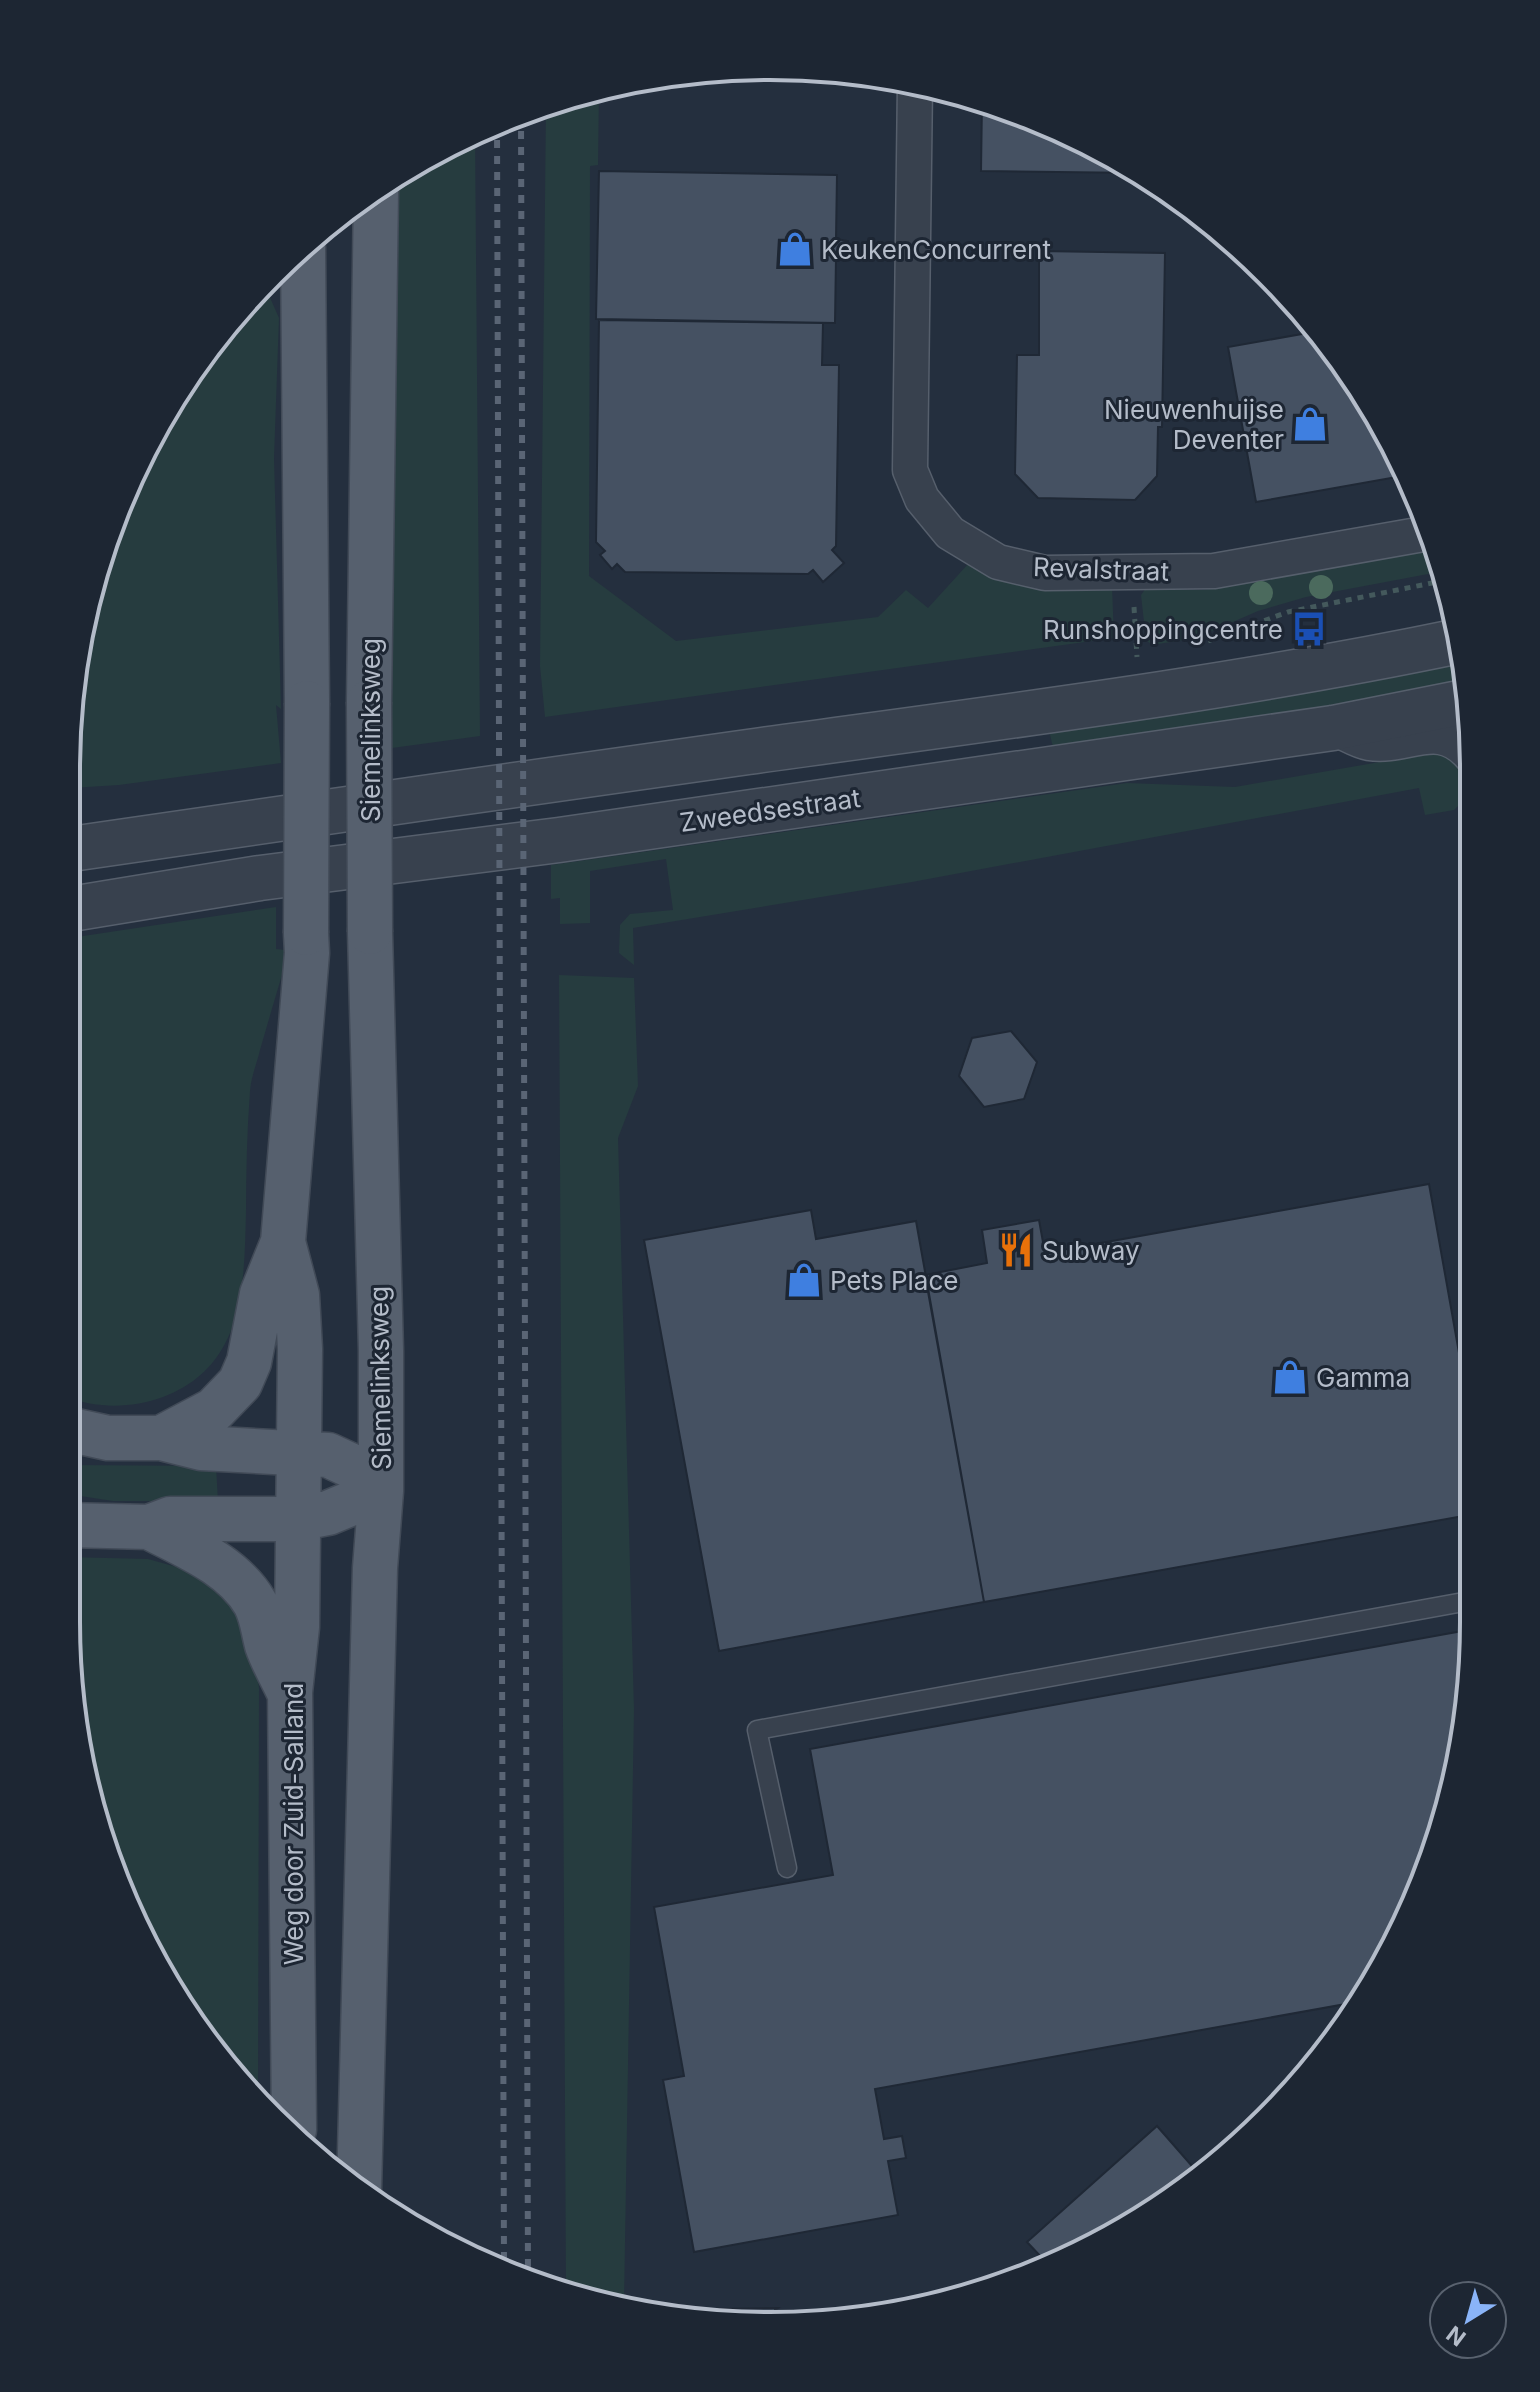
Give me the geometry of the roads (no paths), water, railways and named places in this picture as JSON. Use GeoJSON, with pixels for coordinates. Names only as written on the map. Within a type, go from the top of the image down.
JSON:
{"type":"FeatureCollection","features":[{"type":"Feature","properties":{"kind":"main road","name":"Siemelinksweg"},"geometry":{"type":"LineString","coordinates":[[149,1527],[170,1519],[297,1519],[357,1504],[381,1491],[381,1351],[370,932],[373,206]]}},
{"type":"Feature","properties":{"kind":"main road"},"geometry":{"type":"LineString","coordinates":[[161,1438],[214,1410],[240,1383],[249,1362],[262,1294],[283,1242],[307,953],[303,262]]}},
{"type":"Feature","properties":{"kind":"main road"},"geometry":{"type":"LineString","coordinates":[[283,1242],[297,1295],[300,1349],[297,1519]]}},
{"type":"Feature","properties":{"kind":"main road"},"geometry":{"type":"LineString","coordinates":[[80,1432],[108,1438],[161,1438],[201,1448],[328,1455],[356,1468],[381,1491],[375,1568],[359,2176]]}},
{"type":"Feature","properties":{"kind":"main road","name":"Weg door Zuid-Salland"},"geometry":{"type":"LineString","coordinates":[[294,2121],[290,1692],[297,1627],[297,1519]]}},
{"type":"Feature","properties":{"kind":"main road"},"geometry":{"type":"LineString","coordinates":[[80,1525],[149,1527],[213,1562],[237,1580],[254,1602],[263,1622],[267,1646],[290,1692]]}},
{"type":"Feature","properties":{"kind":"street","name":"Revalstraat"},"geometry":{"type":"LineString","coordinates":[[915,95],[910,470],[922,499],[950,533],[998,562],[1045,573],[1132,574],[1214,571],[1418,535]]}},
{"type":"Feature","properties":{"kind":"street"},"geometry":{"type":"LineString","coordinates":[[80,848],[554,778],[1125,700],[1334,667],[1448,643]]}},
{"type":"Feature","properties":{"kind":"street","name":"Zweedsestraat"},"geometry":{"type":"LineString","coordinates":[[80,908],[260,878],[591,836],[1333,728],[1457,703]]}},
{"type":"Feature","properties":{"kind":"street"},"geometry":{"type":"LineString","coordinates":[[1333,728],[1369,743],[1433,735],[1459,744]]}},
{"type":"Feature","properties":{"kind":"lane"},"geometry":{"type":"LineString","coordinates":[[787,1868],[757,1730],[1460,1603]]}},
{"type":"Feature","properties":{"kind":"railway"},"geometry":{"type":"LineString","coordinates":[[521,127],[528,2267]]}},
{"type":"Feature","properties":{"kind":"railway"},"geometry":{"type":"LineString","coordinates":[[497,137],[504,2258]]}},
{"type":"Feature","properties":{"kind":"place","name":"KeukenConcurrent"},"geometry":{"type":"Point","coordinates":[795,249]}},
{"type":"Feature","properties":{"kind":"place","name":"Nieuwenhuijse Deventer"},"geometry":{"type":"Point","coordinates":[1310,424]}},
{"type":"Feature","properties":{"kind":"place","name":"Runshoppingcentre"},"geometry":{"type":"Point","coordinates":[1309,629]}},
{"type":"Feature","properties":{"kind":"place","name":"Subway"},"geometry":{"type":"Point","coordinates":[1016,1250]}},
{"type":"Feature","properties":{"kind":"place","name":"Pets Place"},"geometry":{"type":"Point","coordinates":[804,1280]}},
{"type":"Feature","properties":{"kind":"place","name":"Gamma"},"geometry":{"type":"Point","coordinates":[1290,1377]}}]}
